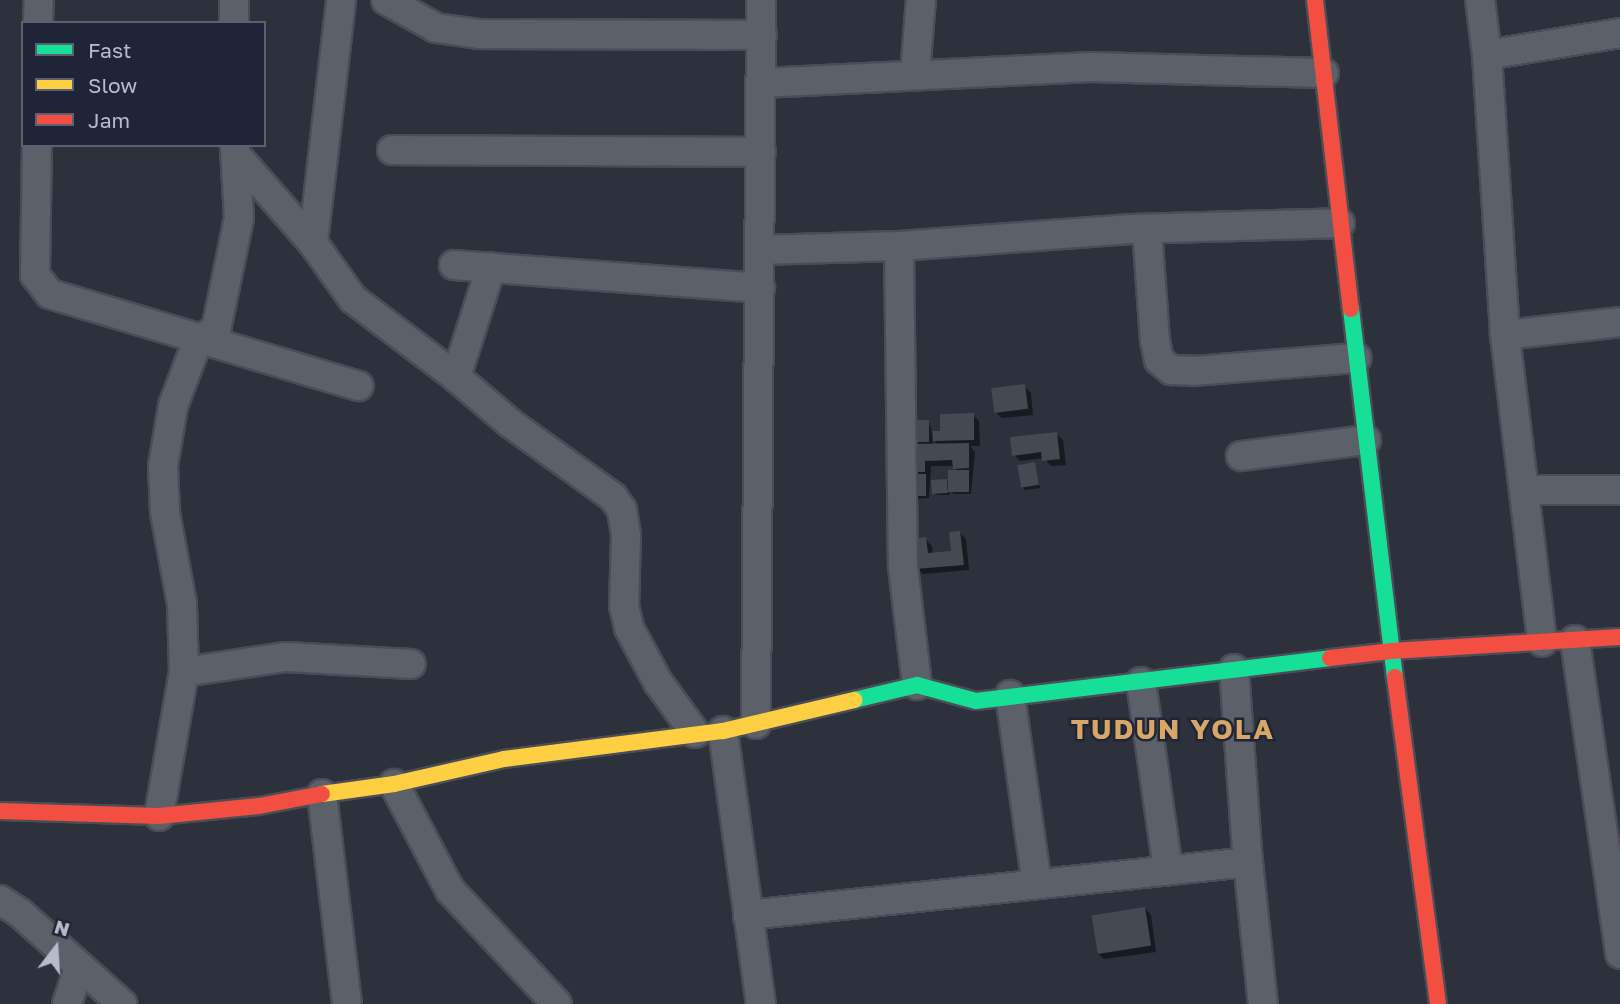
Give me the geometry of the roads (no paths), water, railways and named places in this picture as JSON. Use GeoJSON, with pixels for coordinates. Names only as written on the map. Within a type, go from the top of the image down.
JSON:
{"type":"FeatureCollection","features":[{"type":"Feature","properties":{"kind":"street"},"geometry":{"type":"LineString","coordinates":[[38,21],[39,0]]}},
{"type":"Feature","properties":{"kind":"street"},"geometry":{"type":"LineString","coordinates":[[234,0],[234,21]]}},
{"type":"Feature","properties":{"kind":"street"},"geometry":{"type":"LineString","coordinates":[[313,243],[341,0]]}},
{"type":"Feature","properties":{"kind":"street"},"geometry":{"type":"LineString","coordinates":[[386,0],[436,28],[479,34],[762,35]]}},
{"type":"Feature","properties":{"kind":"street"},"geometry":{"type":"LineString","coordinates":[[757,724],[761,0]]}},
{"type":"Feature","properties":{"kind":"street"},"geometry":{"type":"LineString","coordinates":[[915,74],[921,0]]}},
{"type":"Feature","properties":{"kind":"street"},"geometry":{"type":"LineString","coordinates":[[1315,0],[1391,651],[1438,1004]]}},
{"type":"Feature","properties":{"kind":"street"},"geometry":{"type":"LineString","coordinates":[[1479,0],[1487,55],[1505,335],[1542,642]]}},
{"type":"Feature","properties":{"kind":"street"},"geometry":{"type":"LineString","coordinates":[[1487,55],[1620,33]]}},
{"type":"Feature","properties":{"kind":"street"},"geometry":{"type":"LineString","coordinates":[[762,83],[1091,67],[1324,73]]}},
{"type":"Feature","properties":{"kind":"street"},"geometry":{"type":"LineString","coordinates":[[37,147],[35,275],[50,294],[359,386]]}},
{"type":"Feature","properties":{"kind":"street"},"geometry":{"type":"LineString","coordinates":[[235,150],[313,243],[353,299],[456,377],[510,423],[613,497],[622,510],[626,536],[624,606],[629,628],[658,682],[695,733]]}},
{"type":"Feature","properties":{"kind":"street"},"geometry":{"type":"LineString","coordinates":[[159,816],[184,672],[182,604],[167,524],[163,466],[173,406],[198,340],[216,330],[239,218],[235,150]]}},
{"type":"Feature","properties":{"kind":"street"},"geometry":{"type":"LineString","coordinates":[[392,150],[761,152]]}},
{"type":"Feature","properties":{"kind":"street"},"geometry":{"type":"LineString","coordinates":[[760,250],[898,246],[1147,229],[1340,223]]}},
{"type":"Feature","properties":{"kind":"street"},"geometry":{"type":"LineString","coordinates":[[1147,229],[1154,340],[1159,360],[1171,370],[1194,371],[1356,358]]}},
{"type":"Feature","properties":{"kind":"street"},"geometry":{"type":"LineString","coordinates":[[898,246],[903,567],[917,685]]}},
{"type":"Feature","properties":{"kind":"street"},"geometry":{"type":"LineString","coordinates":[[454,265],[760,288]]}},
{"type":"Feature","properties":{"kind":"street"},"geometry":{"type":"LineString","coordinates":[[456,377],[491,267]]}},
{"type":"Feature","properties":{"kind":"street"},"geometry":{"type":"LineString","coordinates":[[1505,335],[1620,322]]}},
{"type":"Feature","properties":{"kind":"street"},"geometry":{"type":"LineString","coordinates":[[1241,456],[1366,440]]}},
{"type":"Feature","properties":{"kind":"street"},"geometry":{"type":"LineString","coordinates":[[1524,490],[1620,490]]}},
{"type":"Feature","properties":{"kind":"street"},"geometry":{"type":"LineString","coordinates":[[0,811],[159,816],[259,806],[394,784],[504,759],[723,731],[917,685],[976,701],[1391,651],[1620,637]]}},
{"type":"Feature","properties":{"kind":"street"},"geometry":{"type":"LineString","coordinates":[[1575,640],[1620,954]]}},
{"type":"Feature","properties":{"kind":"street"},"geometry":{"type":"LineString","coordinates":[[184,672],[286,657],[411,664]]}},
{"type":"Feature","properties":{"kind":"street"},"geometry":{"type":"LineString","coordinates":[[1234,669],[1248,862],[1263,1004]]}},
{"type":"Feature","properties":{"kind":"street"},"geometry":{"type":"LineString","coordinates":[[1141,682],[1168,870]]}},
{"type":"Feature","properties":{"kind":"street"},"geometry":{"type":"LineString","coordinates":[[1010,695],[1037,884]]}},
{"type":"Feature","properties":{"kind":"street"},"geometry":{"type":"LineString","coordinates":[[723,731],[761,1004]]}},
{"type":"Feature","properties":{"kind":"street"},"geometry":{"type":"LineString","coordinates":[[394,784],[450,890],[557,1004]]}},
{"type":"Feature","properties":{"kind":"street"},"geometry":{"type":"LineString","coordinates":[[322,794],[347,1004]]}},
{"type":"Feature","properties":{"kind":"street"},"geometry":{"type":"LineString","coordinates":[[748,915],[1248,862]]}},
{"type":"Feature","properties":{"kind":"street"},"geometry":{"type":"LineString","coordinates":[[0,900],[20,913],[122,1004]]}},
{"type":"Feature","properties":{"kind":"street"},"geometry":{"type":"LineString","coordinates":[[67,1004],[79,966]]}},
{"type":"Feature","properties":{"kind":"district","name":"TUDUN YOLA"},"geometry":{"type":"Point","coordinates":[1173,729]}}]}
